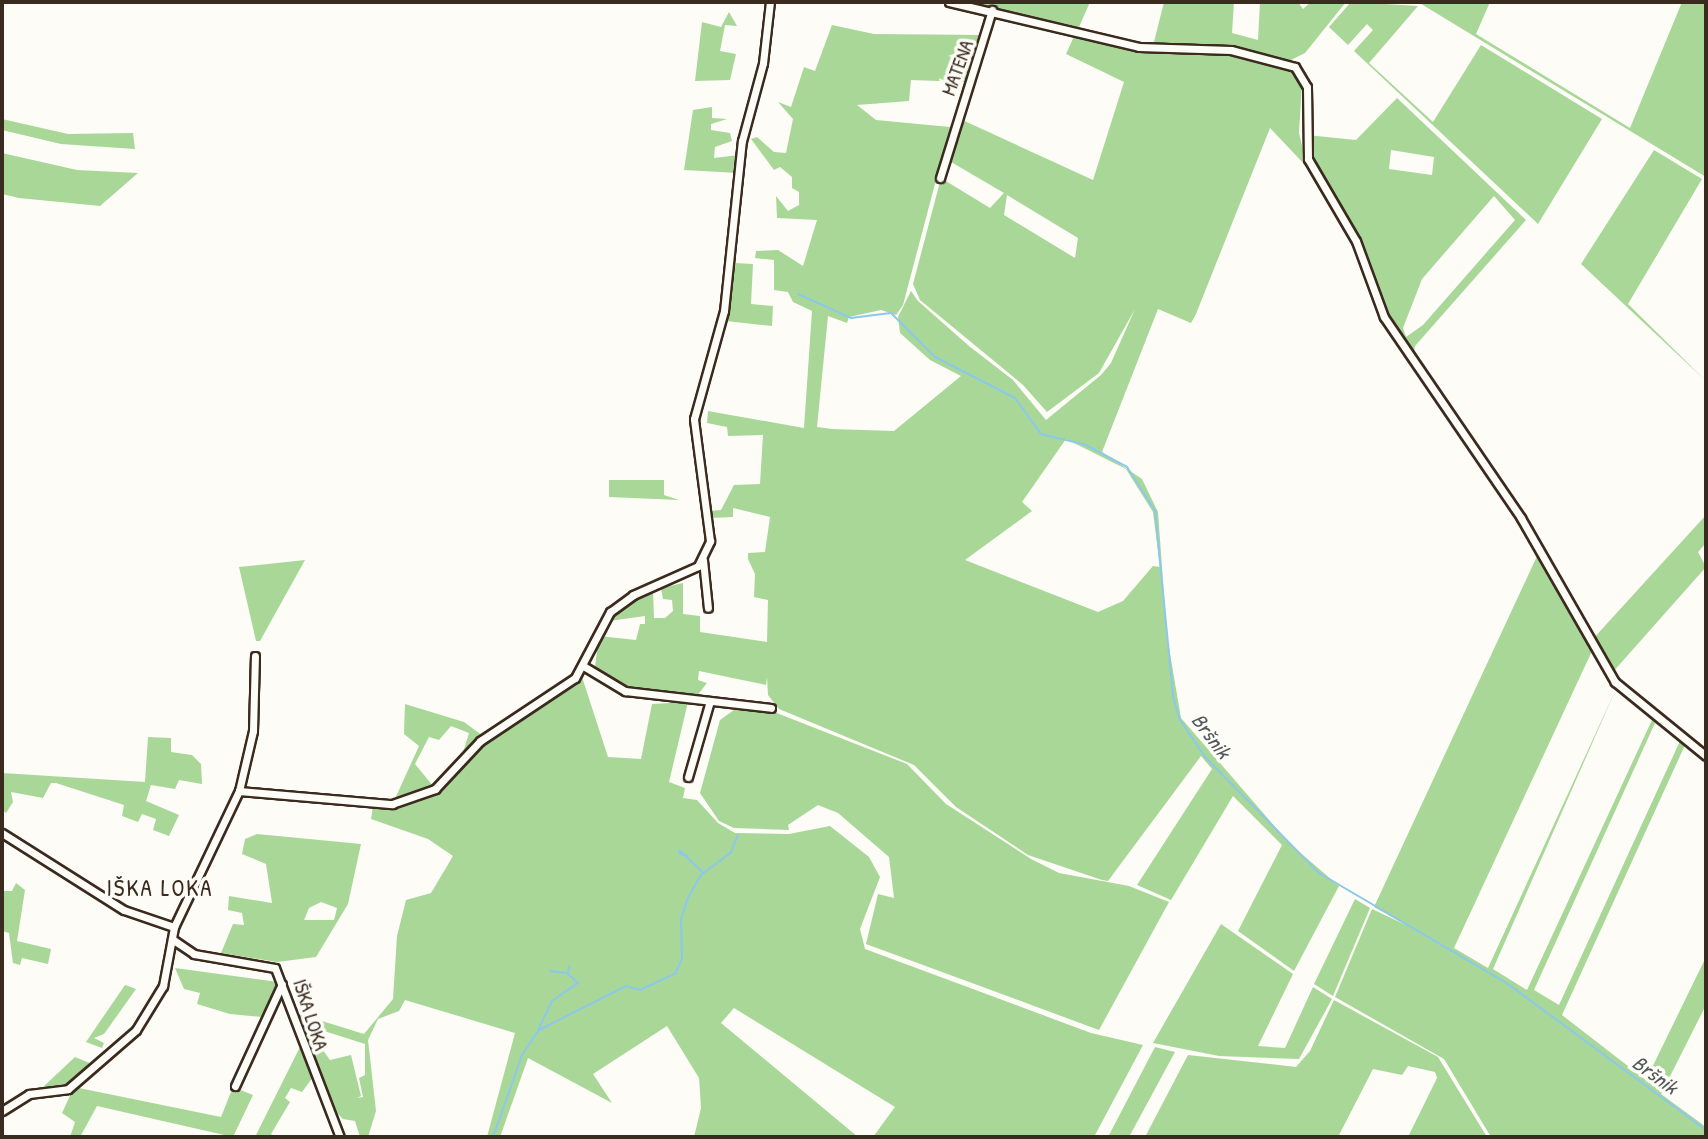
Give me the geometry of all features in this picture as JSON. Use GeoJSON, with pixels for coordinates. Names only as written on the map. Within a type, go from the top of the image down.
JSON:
{"type":"FeatureCollection","features":[{"type":"Feature","properties":{"kind":"street"},"geometry":{"type":"LineString","coordinates":[[708,608],[703,560],[708,520],[694,419],[724,311],[742,141],[763,63],[770,2]]}},
{"type":"Feature","properties":{"kind":"street"},"geometry":{"type":"LineString","coordinates":[[949,2],[992,10],[1139,47],[1231,50],[1295,67],[1307,87],[1308,159],[1356,241],[1384,317],[1521,519],[1615,682],[1706,756]]}},
{"type":"Feature","properties":{"kind":"street","name":"MATENA"},"geometry":{"type":"LineString","coordinates":[[940,178],[992,10]]}},
{"type":"Feature","properties":{"kind":"street"},"geometry":{"type":"LineString","coordinates":[[239,791],[371,803],[407,802],[435,789],[480,741],[537,708],[585,667],[610,612],[633,595],[684,577],[703,560]]}},
{"type":"Feature","properties":{"kind":"street"},"geometry":{"type":"LineString","coordinates":[[2,1111],[29,1094],[68,1089],[136,1030],[163,986],[174,928],[239,791],[253,731],[255,656]]}},
{"type":"Feature","properties":{"kind":"street"},"geometry":{"type":"LineString","coordinates":[[585,667],[625,691],[771,708]]}},
{"type":"Feature","properties":{"kind":"street"},"geometry":{"type":"LineString","coordinates":[[688,777],[710,701]]}},
{"type":"Feature","properties":{"kind":"street"},"geometry":{"type":"LineString","coordinates":[[2,833],[124,910],[174,928]]}},
{"type":"Feature","properties":{"kind":"street","name":"IŠKA LOKA"},"geometry":{"type":"LineString","coordinates":[[172,939],[194,954],[268,964],[282,984],[340,1137]]}},
{"type":"Feature","properties":{"kind":"street"},"geometry":{"type":"LineString","coordinates":[[235,1086],[282,984]]}},
{"type":"Feature","properties":{"kind":"green space"},"geometry":{"type":"Polygon","coordinates":[[[967,2],[1090,2],[1079,27],[967,2]]]}},
{"type":"Feature","properties":{"kind":"green space"},"geometry":{"type":"Polygon","coordinates":[[[1164,2],[1234,2],[1232,33],[1258,40],[1260,2],[1298,2],[1303,9],[1311,2],[1346,2],[1305,53],[1289,61],[1244,48],[1136,43],[1154,42],[1164,2]]]}},
{"type":"Feature","properties":{"kind":"green space"},"geometry":{"type":"Polygon","coordinates":[[[1351,2],[1418,6],[1369,63],[1433,122],[1481,45],[1602,119],[1538,224],[1354,51],[1373,30],[1367,24],[1348,45],[1329,27],[1351,2]]]}},
{"type":"Feature","properties":{"kind":"green space"},"geometry":{"type":"Polygon","coordinates":[[[1418,2],[1490,2],[1476,34],[1630,128],[1682,2],[1706,2],[1706,177],[1418,2]]]}},
{"type":"Feature","properties":{"kind":"green space"},"geometry":{"type":"Polygon","coordinates":[[[729,12],[737,26],[725,25],[720,51],[736,54],[730,80],[695,81],[702,22],[721,27],[729,12]]]}},
{"type":"Feature","properties":{"kind":"green space"},"geometry":{"type":"Polygon","coordinates":[[[832,25],[874,34],[984,35],[965,82],[911,80],[909,101],[857,105],[876,120],[950,127],[903,305],[896,315],[881,310],[849,317],[847,323],[828,316],[817,427],[894,431],[961,376],[930,360],[900,333],[898,317],[911,291],[918,301],[969,346],[1013,380],[1046,420],[1101,375],[1111,363],[1135,309],[1099,373],[1047,412],[1023,385],[920,300],[913,284],[941,178],[990,208],[1004,193],[946,159],[958,118],[1093,180],[1124,82],[1066,54],[1076,32],[1144,50],[1251,56],[1289,68],[1302,84],[1299,133],[1307,167],[1270,128],[1196,314],[1191,323],[1158,309],[1102,452],[1142,479],[1158,512],[1167,636],[1181,718],[1290,844],[1339,886],[1294,971],[1238,931],[1282,845],[1233,796],[1171,900],[1137,885],[1212,769],[1201,756],[1108,881],[1028,855],[956,807],[914,765],[779,709],[768,695],[767,677],[766,685],[699,671],[698,680],[707,683],[696,697],[626,688],[595,667],[599,636],[636,640],[640,624],[645,624],[645,616],[609,621],[614,612],[653,590],[654,618],[665,618],[673,611],[672,600],[663,599],[661,588],[683,583],[683,614],[700,616],[700,632],[767,642],[768,600],[754,597],[755,574],[748,553],[765,552],[770,517],[733,508],[733,517],[710,518],[709,511],[721,510],[734,485],[760,484],[763,435],[728,436],[727,427],[707,423],[708,411],[804,428],[812,311],[793,302],[788,292],[774,290],[774,260],[755,258],[756,251],[778,250],[803,266],[817,220],[777,218],[776,196],[788,211],[799,205],[799,192],[792,188],[792,177],[780,167],[774,170],[751,139],[757,137],[774,152],[786,153],[793,119],[778,102],[791,107],[804,67],[815,71],[832,25]],[[1007,195],[1004,215],[1075,258],[1078,238],[1007,195]],[[1066,439],[1022,502],[1032,511],[965,560],[1098,612],[1123,601],[1153,566],[1160,567],[1153,512],[1126,469],[1066,439]]]}},
{"type":"Feature","properties":{"kind":"green space"},"geometry":{"type":"Polygon","coordinates":[[[1397,98],[1526,220],[1415,346],[1414,353],[1469,437],[1390,323],[1365,254],[1309,152],[1307,135],[1356,140],[1397,98]],[[1391,150],[1389,169],[1432,175],[1434,157],[1391,150]],[[1494,196],[1422,279],[1403,328],[1406,337],[1423,325],[1515,220],[1494,196]]]}},
{"type":"Feature","properties":{"kind":"green space"},"geometry":{"type":"Polygon","coordinates":[[[712,107],[712,118],[727,119],[711,124],[711,130],[730,133],[732,141],[715,147],[714,158],[739,155],[738,173],[684,170],[693,110],[712,107]]]}},
{"type":"Feature","properties":{"kind":"green space"},"geometry":{"type":"Polygon","coordinates":[[[2,119],[68,134],[133,133],[135,149],[61,144],[2,130],[2,119]]]}},
{"type":"Feature","properties":{"kind":"green space"},"geometry":{"type":"Polygon","coordinates":[[[1654,150],[1702,179],[1628,304],[1706,381],[1581,264],[1654,150]]]}},
{"type":"Feature","properties":{"kind":"green space"},"geometry":{"type":"Polygon","coordinates":[[[2,153],[77,170],[138,173],[100,206],[19,198],[2,194],[2,153]]]}},
{"type":"Feature","properties":{"kind":"green space"},"geometry":{"type":"Polygon","coordinates":[[[735,263],[753,264],[751,304],[773,306],[772,326],[726,321],[735,263]]]}},
{"type":"Feature","properties":{"kind":"green space"},"geometry":{"type":"Polygon","coordinates":[[[609,480],[664,480],[664,495],[679,500],[609,497],[609,480]]]}},
{"type":"Feature","properties":{"kind":"green space"},"geometry":{"type":"Polygon","coordinates":[[[1706,515],[1706,543],[1698,552],[1706,567],[1612,673],[1592,640],[1706,515]]]}},
{"type":"Feature","properties":{"kind":"green space"},"geometry":{"type":"Polygon","coordinates":[[[1538,554],[1592,651],[1454,948],[1488,968],[1616,689],[1493,969],[1527,990],[1652,720],[1655,723],[1534,990],[1559,1005],[1680,741],[1685,745],[1562,1015],[1646,1080],[1706,957],[1706,1005],[1661,1094],[1706,1127],[1706,1137],[1491,1137],[1444,1059],[1335,997],[1372,909],[1406,925],[1374,907],[1538,554]]]}},
{"type":"Feature","properties":{"kind":"green space"},"geometry":{"type":"Polygon","coordinates":[[[305,560],[260,641],[256,641],[239,567],[305,560]]]}},
{"type":"Feature","properties":{"kind":"green space"},"geometry":{"type":"Polygon","coordinates":[[[582,677],[608,757],[641,759],[652,704],[688,702],[669,782],[685,788],[683,798],[697,800],[718,823],[735,833],[789,834],[830,826],[869,857],[880,877],[860,929],[865,949],[1091,1033],[1143,1045],[1094,1137],[873,1137],[895,1107],[734,1008],[721,1023],[858,1137],[694,1137],[701,1108],[699,1078],[667,1026],[593,1074],[612,1103],[528,1058],[500,1137],[487,1137],[515,1033],[405,1000],[399,1011],[378,1019],[368,1040],[376,1111],[368,1137],[360,1137],[355,1121],[343,1119],[330,1106],[308,1053],[322,1049],[330,1060],[351,1055],[361,1096],[357,1098],[363,1097],[359,1078],[365,1075],[365,1044],[321,1030],[318,1041],[305,1043],[293,1012],[364,1034],[393,999],[397,936],[406,900],[431,893],[453,856],[428,839],[371,819],[373,807],[404,805],[437,791],[480,746],[582,677]]]}},
{"type":"Feature","properties":{"kind":"green space"},"geometry":{"type":"Polygon","coordinates":[[[405,704],[464,722],[483,736],[461,759],[469,733],[451,726],[439,740],[429,737],[415,764],[433,786],[394,801],[419,746],[404,734],[405,704]]]}},
{"type":"Feature","properties":{"kind":"green space"},"geometry":{"type":"Polygon","coordinates":[[[734,710],[769,710],[907,764],[946,804],[1031,859],[1059,873],[1129,886],[1169,902],[1099,1030],[866,944],[878,894],[894,898],[889,857],[838,813],[818,805],[788,825],[789,830],[734,828],[719,821],[700,793],[720,720],[734,710]]]}},
{"type":"Feature","properties":{"kind":"green space"},"geometry":{"type":"Polygon","coordinates":[[[148,737],[171,738],[171,752],[192,755],[201,764],[202,784],[179,780],[175,789],[151,785],[146,801],[179,815],[169,836],[153,830],[156,819],[142,814],[138,822],[122,816],[124,805],[56,783],[51,783],[43,798],[11,792],[13,802],[6,813],[2,810],[2,773],[145,782],[148,737]]]}},
{"type":"Feature","properties":{"kind":"green space"},"geometry":{"type":"Polygon","coordinates":[[[257,834],[361,844],[348,904],[316,957],[277,962],[221,953],[233,924],[244,925],[242,913],[228,910],[229,896],[272,903],[266,864],[242,854],[245,839],[257,834]],[[321,902],[309,908],[304,920],[334,920],[337,908],[321,902]]]}},
{"type":"Feature","properties":{"kind":"green space"},"geometry":{"type":"Polygon","coordinates":[[[16,883],[25,890],[17,941],[51,949],[48,964],[22,958],[20,965],[13,963],[9,933],[2,931],[2,891],[12,891],[16,883]]]}},
{"type":"Feature","properties":{"kind":"green space"},"geometry":{"type":"Polygon","coordinates":[[[1355,899],[1370,908],[1333,996],[1314,984],[1355,899]]]}},
{"type":"Feature","properties":{"kind":"green space"},"geometry":{"type":"Polygon","coordinates":[[[1221,924],[1293,974],[1258,1046],[1285,1048],[1313,987],[1332,999],[1299,1059],[1219,1056],[1153,1043],[1221,924]]]}},
{"type":"Feature","properties":{"kind":"green space"},"geometry":{"type":"Polygon","coordinates":[[[175,968],[279,984],[262,1017],[230,1014],[197,1004],[200,993],[184,989],[175,968]]]}},
{"type":"Feature","properties":{"kind":"green space"},"geometry":{"type":"Polygon","coordinates":[[[125,985],[136,989],[104,1034],[94,1038],[104,1043],[102,1048],[86,1042],[125,985]]]}},
{"type":"Feature","properties":{"kind":"green space"},"geometry":{"type":"Polygon","coordinates":[[[1334,1000],[1438,1057],[1487,1137],[1408,1137],[1437,1078],[1435,1072],[1408,1066],[1402,1075],[1373,1069],[1338,1137],[1145,1137],[1188,1055],[1296,1067],[1310,1051],[1334,1000]]]}},
{"type":"Feature","properties":{"kind":"green space"},"geometry":{"type":"Polygon","coordinates":[[[300,1047],[313,1077],[302,1092],[291,1088],[285,1098],[290,1102],[271,1134],[276,1137],[255,1137],[300,1047]]]}},
{"type":"Feature","properties":{"kind":"green space"},"geometry":{"type":"Polygon","coordinates":[[[1155,1047],[1175,1052],[1129,1137],[1108,1137],[1155,1047]]]}},
{"type":"Feature","properties":{"kind":"green space"},"geometry":{"type":"Polygon","coordinates":[[[75,1057],[92,1064],[70,1085],[42,1088],[75,1057]]]}},
{"type":"Feature","properties":{"kind":"green space"},"geometry":{"type":"Polygon","coordinates":[[[74,1087],[221,1117],[233,1087],[253,1095],[233,1137],[97,1106],[80,1137],[70,1137],[75,1122],[62,1113],[74,1087]]]}},
{"type":"Feature","properties":{"kind":"waterway","name":"Bršnik"},"geometry":{"type":"LineString","coordinates":[[798,294],[851,318],[891,313],[935,357],[1015,398],[1041,434],[1086,445],[1127,467],[1155,511],[1173,696],[1180,720],[1206,758],[1319,873],[1508,984],[1706,1130]]}},
{"type":"Feature","properties":{"kind":"waterway"},"geometry":{"type":"LineString","coordinates":[[493,1137],[522,1055],[539,1030],[626,986],[640,990],[675,974],[682,959],[681,919],[688,898],[701,875],[731,852],[738,835]]}},
{"type":"Feature","properties":{"kind":"waterway"},"geometry":{"type":"LineString","coordinates":[[679,850],[703,872]]}},
{"type":"Feature","properties":{"kind":"waterway"},"geometry":{"type":"LineString","coordinates":[[679,853],[688,856]]}},
{"type":"Feature","properties":{"kind":"waterway"},"geometry":{"type":"LineString","coordinates":[[539,1028],[552,1001],[578,983],[568,974],[569,966]]}},
{"type":"Feature","properties":{"kind":"waterway"},"geometry":{"type":"LineString","coordinates":[[550,971],[566,973]]}},
{"type":"Feature","properties":{"kind":"district","name":"IŠKA LOKA"},"geometry":{"type":"Point","coordinates":[160,888]}}]}
